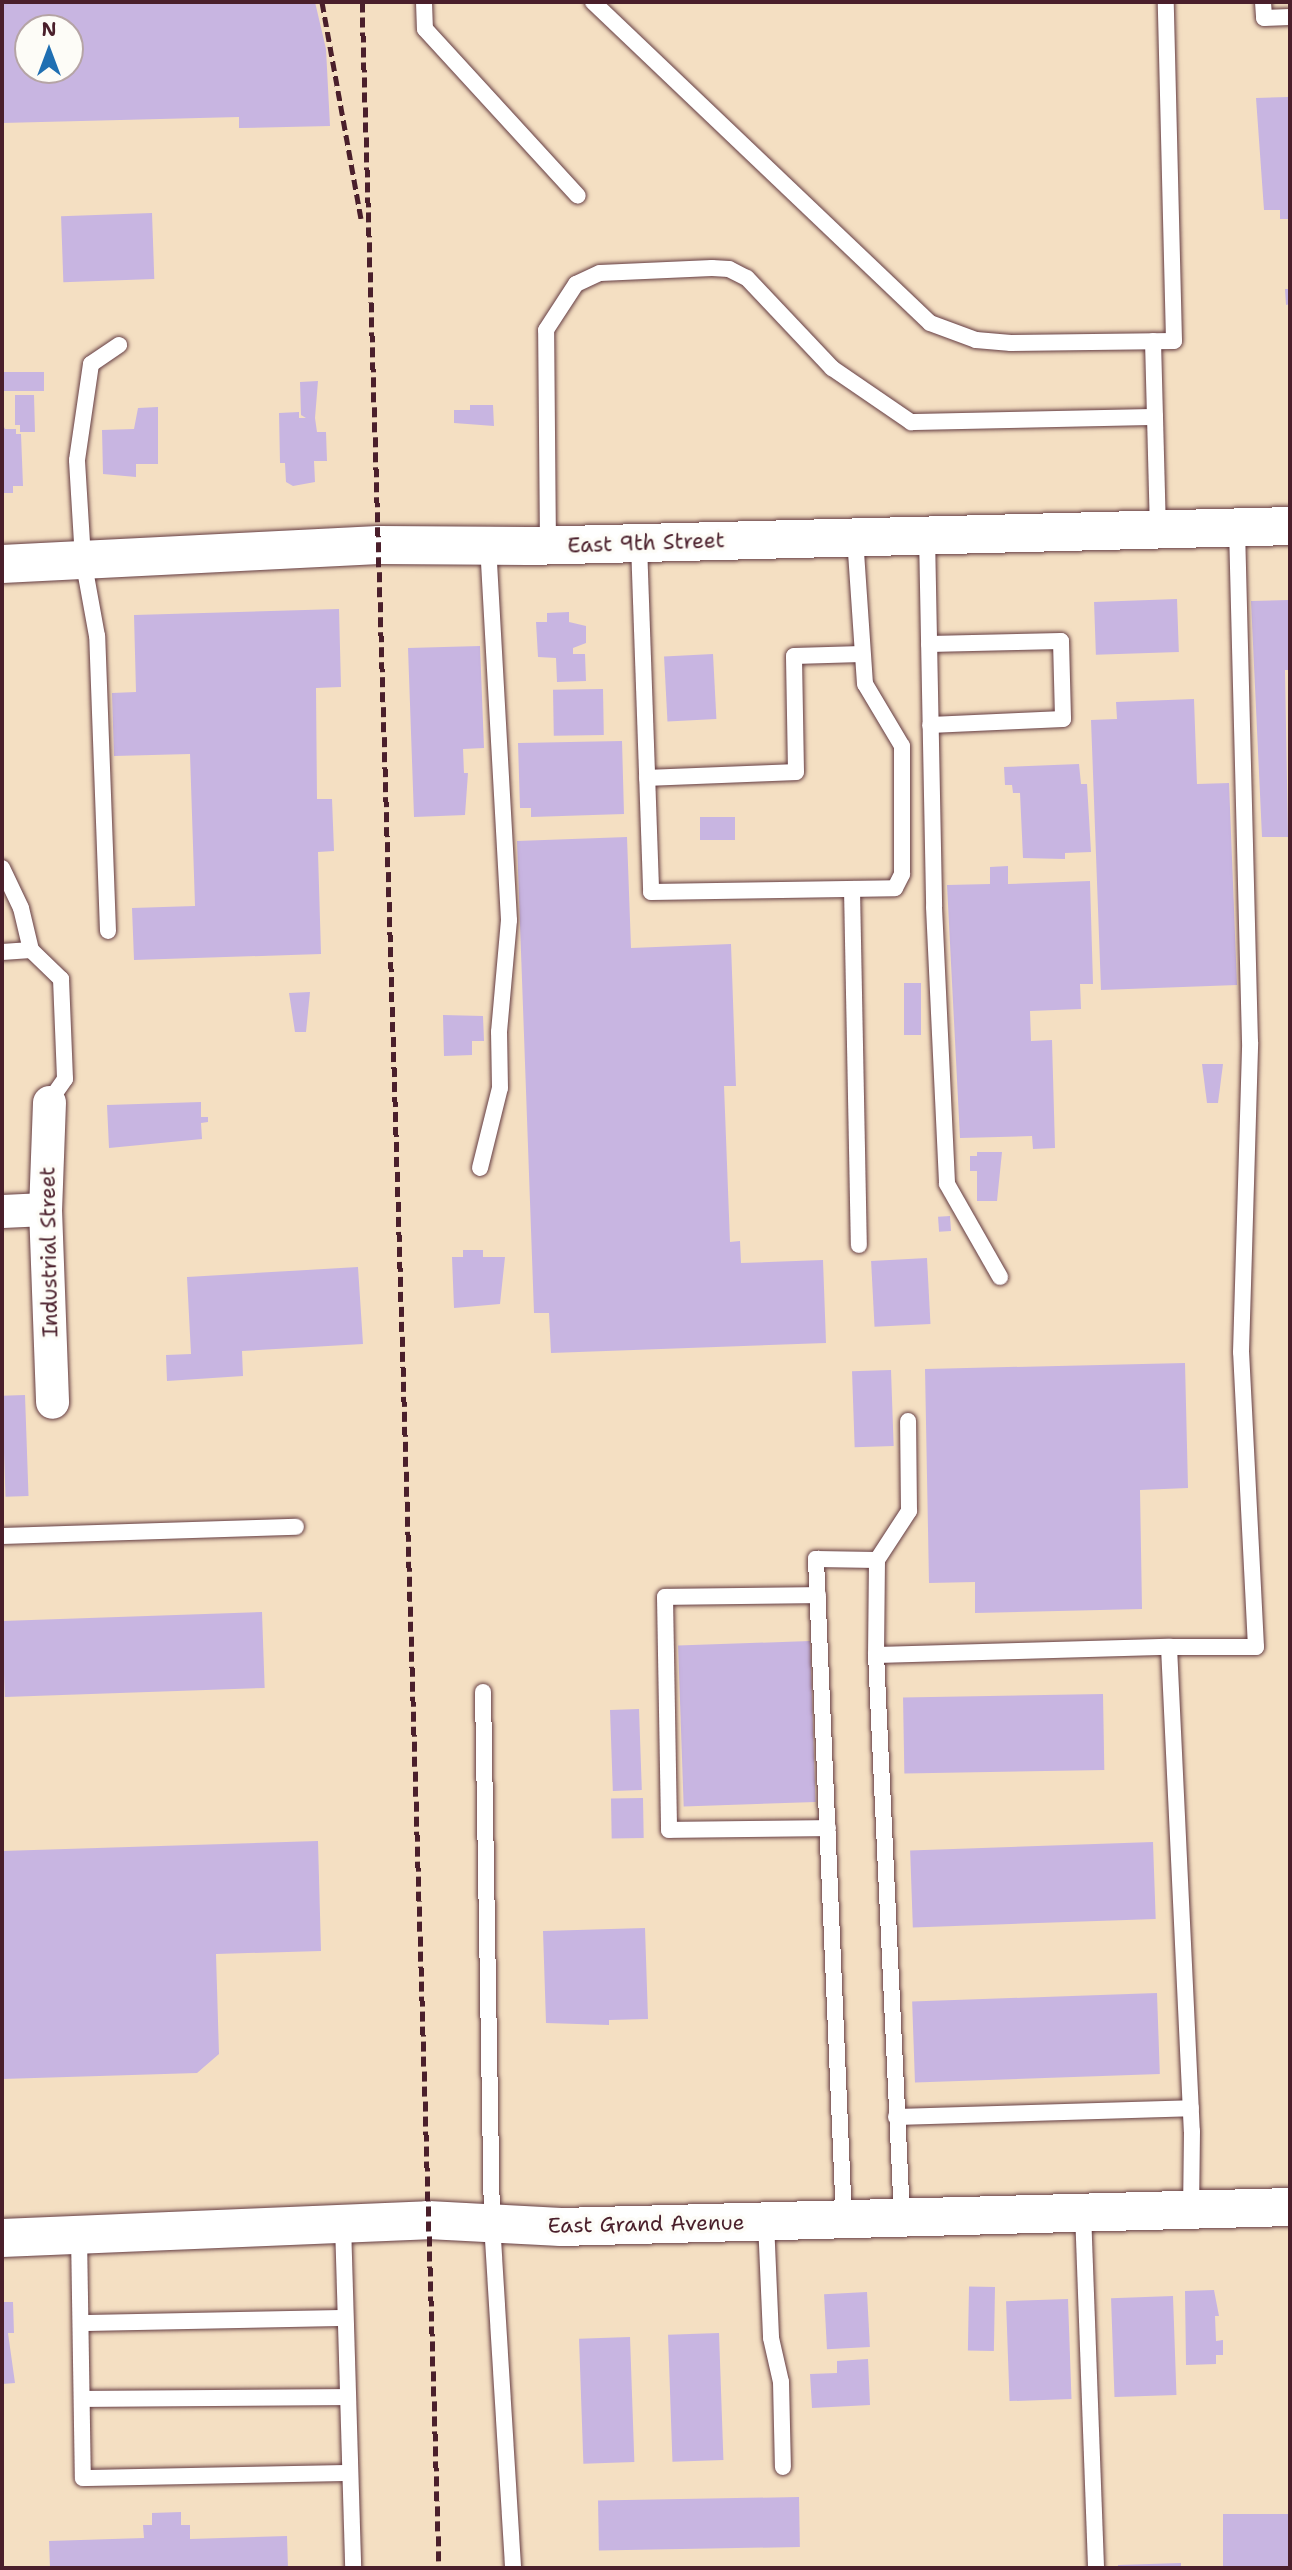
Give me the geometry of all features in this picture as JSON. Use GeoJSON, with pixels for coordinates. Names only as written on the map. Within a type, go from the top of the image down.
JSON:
{"type":"FeatureCollection","features":[{"type":"Feature","properties":{"kind":"street","name":"East 9th Street"},"geometry":{"type":"LineString","coordinates":[[2,564],[379,545],[548,546],[1290,526]]}},
{"type":"Feature","properties":{"kind":"street","name":"Industrial Street"},"geometry":{"type":"LineString","coordinates":[[49,1102],[45,1209],[52,1402]]}},
{"type":"Feature","properties":{"kind":"street"},"geometry":{"type":"LineString","coordinates":[[2,1211],[45,1209]]}},
{"type":"Feature","properties":{"kind":"street","name":"East Grand Avenue"},"geometry":{"type":"LineString","coordinates":[[2,2238],[428,2220],[561,2227],[1290,2207]]}},
{"type":"Feature","properties":{"kind":"lane"},"geometry":{"type":"LineString","coordinates":[[424,2],[425,29],[578,196]]}},
{"type":"Feature","properties":{"kind":"lane"},"geometry":{"type":"LineString","coordinates":[[593,2],[930,323],[976,341],[1174,341],[1166,2]]}},
{"type":"Feature","properties":{"kind":"lane"},"geometry":{"type":"LineString","coordinates":[[1263,2],[1264,18],[1290,17]]}},
{"type":"Feature","properties":{"kind":"lane"},"geometry":{"type":"LineString","coordinates":[[548,546],[546,330],[576,284],[600,273],[729,269],[747,278],[832,368],[911,422],[1155,417]]}},
{"type":"Feature","properties":{"kind":"lane"},"geometry":{"type":"LineString","coordinates":[[1153,341],[1158,529]]}},
{"type":"Feature","properties":{"kind":"lane"},"geometry":{"type":"LineString","coordinates":[[108,931],[97,636],[83,559],[77,460],[91,364],[118,345]]}},
{"type":"Feature","properties":{"kind":"lane"},"geometry":{"type":"LineString","coordinates":[[876,1655],[1256,1647],[1241,1352],[1250,1042],[1237,527]]}},
{"type":"Feature","properties":{"kind":"lane"},"geometry":{"type":"LineString","coordinates":[[927,536],[930,725],[947,1184],[1000,1277]]}},
{"type":"Feature","properties":{"kind":"lane"},"geometry":{"type":"LineString","coordinates":[[639,543],[651,892],[895,888],[902,874],[902,746],[864,684],[855,537]]}},
{"type":"Feature","properties":{"kind":"lane"},"geometry":{"type":"LineString","coordinates":[[480,1168],[500,1088],[499,1032],[509,919],[488,546]]}},
{"type":"Feature","properties":{"kind":"lane"},"geometry":{"type":"LineString","coordinates":[[929,644],[1061,641],[1063,719],[930,725]]}},
{"type":"Feature","properties":{"kind":"lane"},"geometry":{"type":"LineString","coordinates":[[647,778],[796,772],[794,656],[862,653]]}},
{"type":"Feature","properties":{"kind":"lane"},"geometry":{"type":"LineString","coordinates":[[2,868],[22,908],[31,950],[61,979],[65,1079],[49,1102]]}},
{"type":"Feature","properties":{"kind":"lane"},"geometry":{"type":"LineString","coordinates":[[852,889],[859,1245]]}},
{"type":"Feature","properties":{"kind":"lane"},"geometry":{"type":"LineString","coordinates":[[2,952],[31,950]]}},
{"type":"Feature","properties":{"kind":"lane"},"geometry":{"type":"LineString","coordinates":[[902,2218],[876,1655],[877,1560],[909,1511],[908,1421]]}},
{"type":"Feature","properties":{"kind":"lane"},"geometry":{"type":"LineString","coordinates":[[2,1536],[296,1527]]}},
{"type":"Feature","properties":{"kind":"lane"},"geometry":{"type":"LineString","coordinates":[[844,2220],[816,1559],[877,1560]]}},
{"type":"Feature","properties":{"kind":"lane"},"geometry":{"type":"LineString","coordinates":[[818,1595],[665,1597],[669,1829],[828,1828]]}},
{"type":"Feature","properties":{"kind":"lane"},"geometry":{"type":"LineString","coordinates":[[1169,1647],[1191,2108],[1191,2209]]}},
{"type":"Feature","properties":{"kind":"lane"},"geometry":{"type":"LineString","coordinates":[[483,1692],[492,2223],[513,2568]]}},
{"type":"Feature","properties":{"kind":"lane"},"geometry":{"type":"LineString","coordinates":[[896,2117],[1191,2108]]}},
{"type":"Feature","properties":{"kind":"lane"},"geometry":{"type":"LineString","coordinates":[[1083,2212],[1096,2568]]}},
{"type":"Feature","properties":{"kind":"lane"},"geometry":{"type":"LineString","coordinates":[[766,2222],[771,2337],[781,2382],[783,2467]]}},
{"type":"Feature","properties":{"kind":"lane"},"geometry":{"type":"LineString","coordinates":[[343,2224],[353,2568]]}},
{"type":"Feature","properties":{"kind":"lane"},"geometry":{"type":"LineString","coordinates":[[79,2234],[83,2478],[350,2473]]}},
{"type":"Feature","properties":{"kind":"lane"},"geometry":{"type":"LineString","coordinates":[[82,2323],[345,2318]]}},
{"type":"Feature","properties":{"kind":"lane"},"geometry":{"type":"LineString","coordinates":[[83,2399],[347,2397]]}},
{"type":"Feature","properties":{"kind":"building"},"geometry":{"type":"Polygon","coordinates":[[[2,2],[315,2],[326,49],[330,126],[239,128],[239,117],[2,123],[2,2]]]}},
{"type":"Feature","properties":{"kind":"building"},"geometry":{"type":"Polygon","coordinates":[[[1290,62],[1290,219],[1280,219],[1280,210],[1264,210],[1256,98],[1288,97],[1290,62]]]}},
{"type":"Feature","properties":{"kind":"building"},"geometry":{"type":"Polygon","coordinates":[[[152,213],[154,279],[63,282],[61,216],[152,213]]]}},
{"type":"Feature","properties":{"kind":"building"},"geometry":{"type":"Polygon","coordinates":[[[1285,289],[1290,289],[1290,304],[1286,305],[1285,289]]]}},
{"type":"Feature","properties":{"kind":"building"},"geometry":{"type":"Polygon","coordinates":[[[2,372],[44,372],[44,391],[2,391],[2,372]]]}},
{"type":"Feature","properties":{"kind":"building"},"geometry":{"type":"Polygon","coordinates":[[[318,381],[315,418],[317,432],[326,432],[327,461],[314,461],[315,482],[293,486],[286,482],[285,463],[280,463],[279,413],[299,412],[299,418],[306,418],[301,415],[300,382],[318,381]]]}},
{"type":"Feature","properties":{"kind":"building"},"geometry":{"type":"Polygon","coordinates":[[[15,395],[34,395],[35,432],[20,432],[20,425],[15,425],[15,395]]]}},
{"type":"Feature","properties":{"kind":"building"},"geometry":{"type":"Polygon","coordinates":[[[470,405],[493,405],[494,426],[454,423],[454,410],[470,410],[470,405]]]}},
{"type":"Feature","properties":{"kind":"building"},"geometry":{"type":"Polygon","coordinates":[[[158,407],[158,464],[136,464],[136,477],[103,474],[102,430],[134,429],[138,408],[158,407]]]}},
{"type":"Feature","properties":{"kind":"building"},"geometry":{"type":"Polygon","coordinates":[[[2,423],[5,429],[16,429],[16,434],[21,434],[23,486],[13,486],[13,493],[2,493],[2,423]]]}},
{"type":"Feature","properties":{"kind":"building"},"geometry":{"type":"Polygon","coordinates":[[[1177,599],[1179,652],[1096,655],[1094,602],[1177,599]]]}},
{"type":"Feature","properties":{"kind":"building"},"geometry":{"type":"Polygon","coordinates":[[[1289,600],[1290,670],[1285,670],[1288,837],[1262,837],[1251,601],[1289,600]]]}},
{"type":"Feature","properties":{"kind":"building"},"geometry":{"type":"Polygon","coordinates":[[[339,609],[341,687],[316,688],[317,799],[332,799],[334,851],[318,852],[321,954],[134,960],[132,908],[195,906],[190,754],[114,756],[112,693],[136,692],[134,615],[339,609]]]}},
{"type":"Feature","properties":{"kind":"building"},"geometry":{"type":"Polygon","coordinates":[[[569,612],[569,622],[586,626],[586,643],[573,648],[573,654],[585,654],[586,681],[557,682],[556,658],[538,657],[536,622],[547,622],[547,613],[569,612]]]}},
{"type":"Feature","properties":{"kind":"building"},"geometry":{"type":"Polygon","coordinates":[[[480,646],[484,748],[463,749],[464,773],[468,773],[465,815],[414,817],[408,648],[480,646]]]}},
{"type":"Feature","properties":{"kind":"building"},"geometry":{"type":"Polygon","coordinates":[[[713,654],[716,719],[667,721],[664,657],[713,654]]]}},
{"type":"Feature","properties":{"kind":"building"},"geometry":{"type":"Polygon","coordinates":[[[603,689],[604,735],[554,736],[553,690],[603,689]]]}},
{"type":"Feature","properties":{"kind":"building"},"geometry":{"type":"Polygon","coordinates":[[[1194,699],[1197,784],[1229,783],[1237,985],[1101,990],[1091,720],[1117,719],[1116,702],[1194,699]]]}},
{"type":"Feature","properties":{"kind":"building"},"geometry":{"type":"Polygon","coordinates":[[[622,741],[624,814],[531,817],[531,808],[520,808],[518,743],[622,741]]]}},
{"type":"Feature","properties":{"kind":"building"},"geometry":{"type":"Polygon","coordinates":[[[1079,764],[1081,784],[1087,784],[1091,852],[1065,853],[1065,859],[1023,858],[1020,793],[1013,793],[1012,785],[1005,785],[1004,767],[1079,764]]]}},
{"type":"Feature","properties":{"kind":"building"},"geometry":{"type":"Polygon","coordinates":[[[700,817],[735,817],[735,840],[700,840],[700,817]]]}},
{"type":"Feature","properties":{"kind":"building"},"geometry":{"type":"Polygon","coordinates":[[[627,837],[631,948],[731,944],[736,1086],[724,1086],[730,1242],[740,1241],[741,1263],[823,1260],[826,1343],[551,1353],[549,1313],[534,1313],[517,841],[627,837]]]}},
{"type":"Feature","properties":{"kind":"building"},"geometry":{"type":"Polygon","coordinates":[[[1008,866],[1008,884],[1090,881],[1093,984],[1080,984],[1081,1009],[1030,1011],[1031,1041],[1052,1040],[1055,1148],[1033,1149],[1032,1136],[960,1138],[947,885],[990,884],[990,867],[1008,866]]]}},
{"type":"Feature","properties":{"kind":"building"},"geometry":{"type":"Polygon","coordinates":[[[904,983],[921,983],[921,1035],[904,1035],[904,983]]]}},
{"type":"Feature","properties":{"kind":"building"},"geometry":{"type":"Polygon","coordinates":[[[310,992],[306,1032],[295,1032],[289,993],[310,992]]]}},
{"type":"Feature","properties":{"kind":"building"},"geometry":{"type":"Polygon","coordinates":[[[443,1015],[483,1016],[484,1041],[472,1041],[472,1055],[444,1056],[443,1015]]]}},
{"type":"Feature","properties":{"kind":"building"},"geometry":{"type":"Polygon","coordinates":[[[1202,1064],[1223,1064],[1218,1103],[1207,1103],[1202,1064]]]}},
{"type":"Feature","properties":{"kind":"building"},"geometry":{"type":"Polygon","coordinates":[[[201,1102],[201,1117],[208,1117],[208,1122],[201,1123],[202,1139],[109,1148],[107,1105],[201,1102]]]}},
{"type":"Feature","properties":{"kind":"building"},"geometry":{"type":"Polygon","coordinates":[[[977,1152],[1002,1152],[997,1201],[977,1201],[977,1171],[970,1171],[970,1156],[977,1156],[977,1152]]]}},
{"type":"Feature","properties":{"kind":"building"},"geometry":{"type":"Polygon","coordinates":[[[950,1216],[951,1231],[939,1232],[938,1217],[950,1216]]]}},
{"type":"Feature","properties":{"kind":"building"},"geometry":{"type":"Polygon","coordinates":[[[463,1250],[483,1250],[483,1257],[505,1257],[500,1304],[454,1308],[452,1257],[463,1257],[463,1250]]]}},
{"type":"Feature","properties":{"kind":"building"},"geometry":{"type":"Polygon","coordinates":[[[927,1258],[930,1324],[875,1327],[871,1261],[927,1258]]]}},
{"type":"Feature","properties":{"kind":"building"},"geometry":{"type":"Polygon","coordinates":[[[358,1267],[363,1344],[242,1351],[243,1376],[167,1381],[166,1355],[191,1354],[187,1277],[358,1267]]]}},
{"type":"Feature","properties":{"kind":"building"},"geometry":{"type":"Polygon","coordinates":[[[1185,1363],[1188,1488],[1140,1490],[1142,1609],[975,1613],[975,1582],[929,1583],[925,1369],[1185,1363]]]}},
{"type":"Feature","properties":{"kind":"building"},"geometry":{"type":"Polygon","coordinates":[[[891,1370],[894,1446],[855,1447],[852,1371],[891,1370]]]}},
{"type":"Feature","properties":{"kind":"building"},"geometry":{"type":"Polygon","coordinates":[[[25,1395],[29,1496],[6,1497],[2,1396],[25,1395]]]}},
{"type":"Feature","properties":{"kind":"building"},"geometry":{"type":"Polygon","coordinates":[[[262,1612],[265,1688],[5,1697],[2,1621],[262,1612]]]}},
{"type":"Feature","properties":{"kind":"building"},"geometry":{"type":"Polygon","coordinates":[[[810,1641],[816,1802],[684,1807],[678,1646],[810,1641]]]}},
{"type":"Feature","properties":{"kind":"building"},"geometry":{"type":"Polygon","coordinates":[[[1103,1694],[1104,1770],[904,1773],[903,1697],[1103,1694]]]}},
{"type":"Feature","properties":{"kind":"building"},"geometry":{"type":"Polygon","coordinates":[[[639,1709],[642,1790],[613,1791],[610,1710],[639,1709]]]}},
{"type":"Feature","properties":{"kind":"building"},"geometry":{"type":"Polygon","coordinates":[[[643,1798],[644,1838],[612,1839],[611,1799],[643,1798]]]}},
{"type":"Feature","properties":{"kind":"building"},"geometry":{"type":"Polygon","coordinates":[[[318,1841],[321,1951],[216,1954],[219,2054],[197,2073],[2,2079],[2,1851],[318,1841]]]}},
{"type":"Feature","properties":{"kind":"building"},"geometry":{"type":"Polygon","coordinates":[[[1153,1842],[1156,1919],[913,1927],[910,1850],[1153,1842]]]}},
{"type":"Feature","properties":{"kind":"building"},"geometry":{"type":"Polygon","coordinates":[[[645,1928],[648,2019],[609,2020],[609,2025],[546,2023],[543,1931],[645,1928]]]}},
{"type":"Feature","properties":{"kind":"building"},"geometry":{"type":"Polygon","coordinates":[[[1157,1993],[1160,2074],[915,2083],[912,2002],[1157,1993]]]}},
{"type":"Feature","properties":{"kind":"building"},"geometry":{"type":"Polygon","coordinates":[[[969,2287],[995,2287],[994,2351],[968,2351],[969,2287]]]}},
{"type":"Feature","properties":{"kind":"building"},"geometry":{"type":"Polygon","coordinates":[[[1214,2290],[1219,2316],[1215,2316],[1216,2341],[1223,2340],[1223,2355],[1216,2355],[1216,2364],[1186,2365],[1185,2291],[1214,2290]]]}},
{"type":"Feature","properties":{"kind":"building"},"geometry":{"type":"Polygon","coordinates":[[[867,2292],[870,2347],[827,2349],[824,2294],[867,2292]]]}},
{"type":"Feature","properties":{"kind":"building"},"geometry":{"type":"Polygon","coordinates":[[[1173,2296],[1176,2395],[1114,2397],[1111,2298],[1173,2296]]]}},
{"type":"Feature","properties":{"kind":"building"},"geometry":{"type":"Polygon","coordinates":[[[1068,2299],[1071,2399],[1010,2401],[1006,2301],[1068,2299]]]}},
{"type":"Feature","properties":{"kind":"building"},"geometry":{"type":"Polygon","coordinates":[[[2,2302],[13,2302],[14,2333],[8,2333],[15,2383],[2,2384],[2,2302]]]}},
{"type":"Feature","properties":{"kind":"building"},"geometry":{"type":"Polygon","coordinates":[[[719,2333],[723,2460],[672,2462],[668,2335],[719,2333]]]}},
{"type":"Feature","properties":{"kind":"building"},"geometry":{"type":"Polygon","coordinates":[[[630,2337],[634,2462],[583,2464],[579,2339],[630,2337]]]}},
{"type":"Feature","properties":{"kind":"building"},"geometry":{"type":"Polygon","coordinates":[[[868,2359],[870,2405],[812,2408],[810,2374],[837,2373],[837,2361],[868,2359]]]}},
{"type":"Feature","properties":{"kind":"building"},"geometry":{"type":"Polygon","coordinates":[[[799,2497],[800,2547],[599,2551],[598,2501],[799,2497]]]}},
{"type":"Feature","properties":{"kind":"building"},"geometry":{"type":"Polygon","coordinates":[[[181,2512],[181,2525],[190,2525],[190,2539],[287,2536],[288,2568],[50,2568],[49,2541],[144,2538],[143,2525],[152,2525],[152,2513],[181,2512]]]}},
{"type":"Feature","properties":{"kind":"building"},"geometry":{"type":"Polygon","coordinates":[[[1223,2514],[1290,2514],[1290,2568],[1223,2568],[1223,2514]]]}},
{"type":"Feature","properties":{"kind":"building"},"geometry":{"type":"Polygon","coordinates":[[[1181,2563],[1181,2568],[1118,2568],[1118,2565],[1181,2563]]]}},
{"type":"Feature","properties":{"kind":"railway"},"geometry":{"type":"LineString","coordinates":[[322,2],[361,219]]}},
{"type":"Feature","properties":{"kind":"railway"},"geometry":{"type":"LineString","coordinates":[[362,2],[439,2568]]}}]}
